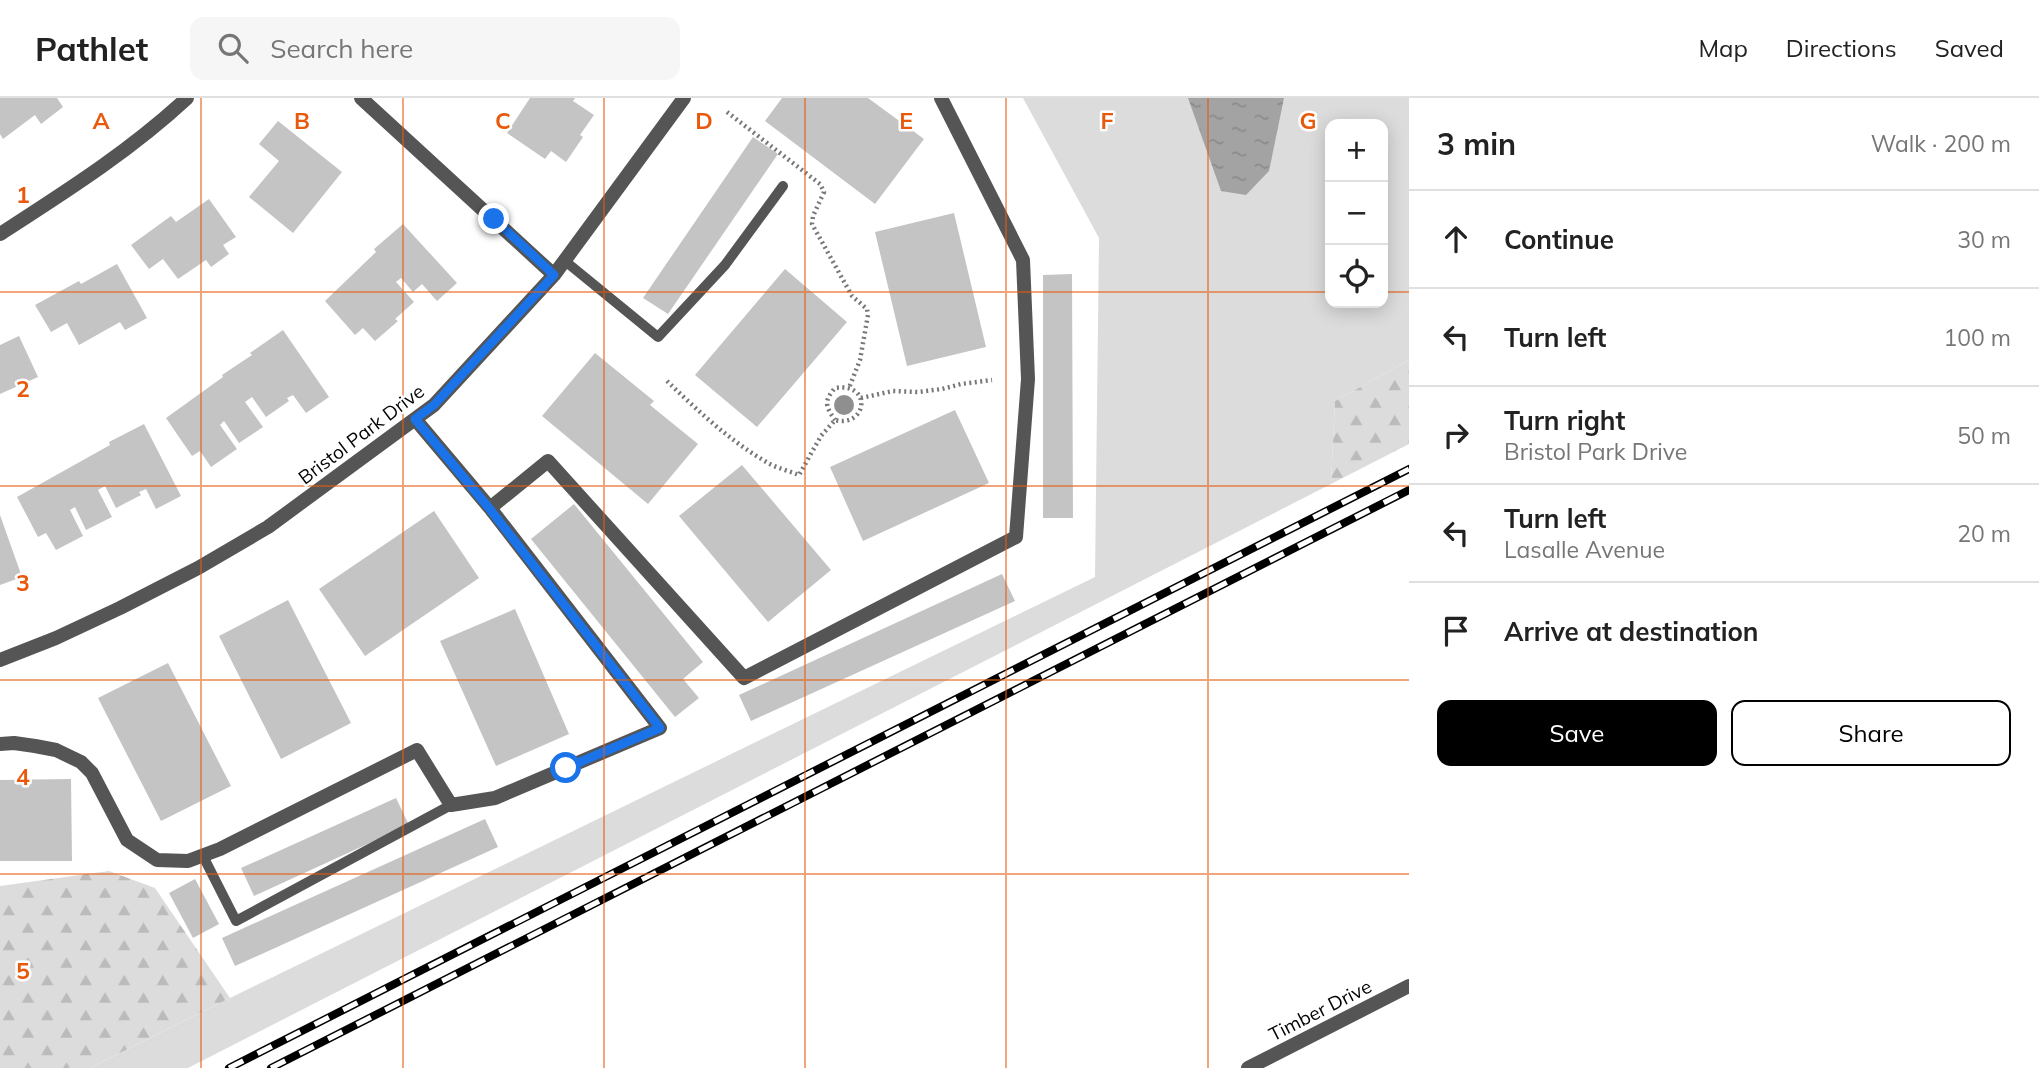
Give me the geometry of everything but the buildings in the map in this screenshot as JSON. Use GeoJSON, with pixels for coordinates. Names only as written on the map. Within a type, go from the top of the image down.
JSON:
{"type":"FeatureCollection","features":[{"type":"Feature","properties":{"kind":"street"},"geometry":{"type":"LineString","coordinates":[[0,234],[77,185],[157,126],[187,98]]}},
{"type":"Feature","properties":{"kind":"street"},"geometry":{"type":"LineString","coordinates":[[361,98],[554,275]]}},
{"type":"Feature","properties":{"kind":"street","name":"Bristol Park Drive"},"geometry":{"type":"LineString","coordinates":[[0,660],[56,638],[198,568],[268,527],[434,405],[554,275],[684,98]]}},
{"type":"Feature","properties":{"kind":"street"},"geometry":{"type":"LineString","coordinates":[[489,508],[548,461],[744,678],[1016,537],[1028,379],[1023,260],[941,98]]}},
{"type":"Feature","properties":{"kind":"street"},"geometry":{"type":"LineString","coordinates":[[0,744],[14,743],[56,750],[81,762],[98,782],[127,840],[157,860],[188,861],[417,750],[451,805],[495,799],[660,728],[489,508],[415,419]]}},
{"type":"Feature","properties":{"kind":"street","name":"Timber Drive"},"geometry":{"type":"LineString","coordinates":[[1248,1068],[1409,986]]}},
{"type":"Feature","properties":{"kind":"lane"},"geometry":{"type":"LineString","coordinates":[[565,261],[658,337],[725,265],[783,186]]}},
{"type":"Feature","properties":{"kind":"lane"},"geometry":{"type":"LineString","coordinates":[[203,856],[236,921],[451,805]]}},
{"type":"Feature","properties":{"kind":"path"},"geometry":{"type":"LineString","coordinates":[[727,112],[820,184],[824,192],[812,224],[852,296],[867,309],[868,315],[860,360],[849,388]]}},
{"type":"Feature","properties":{"kind":"path"},"geometry":{"type":"LineString","coordinates":[[667,380],[704,417],[730,436],[769,464],[799,475],[821,436],[835,420]]}},
{"type":"Feature","properties":{"kind":"path"},"geometry":{"type":"LineString","coordinates":[[861,398],[893,391],[918,392],[992,380]]}},
{"type":"Feature","properties":{"kind":"path"},"geometry":{"type":"LineString","coordinates":[[835,388],[855,390],[861,398],[861,409],[854,419],[845,422],[835,420],[827,406],[828,396],[835,388]]}},
{"type":"Feature","properties":{"kind":"green space"},"geometry":{"type":"Polygon","coordinates":[[[1023,98],[1409,98],[1409,360],[1335,401],[1331,484],[188,1068],[90,1068],[230,998],[1095,577],[1099,238],[1023,98]]]}},
{"type":"Feature","properties":{"kind":"green space"},"geometry":{"type":"Polygon","coordinates":[[[1409,360],[1409,444],[1331,484],[1335,401],[1409,360]]]}},
{"type":"Feature","properties":{"kind":"green space"},"geometry":{"type":"Polygon","coordinates":[[[109,871],[155,888],[230,998],[90,1068],[0,1068],[0,886],[109,871]]]}},
{"type":"Feature","properties":{"kind":"water"},"geometry":{"type":"Polygon","coordinates":[[[1188,98],[1284,98],[1269,171],[1246,195],[1221,191],[1188,98]]]}},
{"type":"Feature","properties":{"kind":"railway"},"geometry":{"type":"LineString","coordinates":[[229,1068],[1409,469]]}},
{"type":"Feature","properties":{"kind":"railway"},"geometry":{"type":"LineString","coordinates":[[271,1068],[1409,490]]}},
{"type":"Feature","properties":{"kind":"route"},"geometry":{"type":"LineString","coordinates":[[494,219],[554,275],[434,405],[415,419],[489,508],[660,728],[566,768]]}}]}
